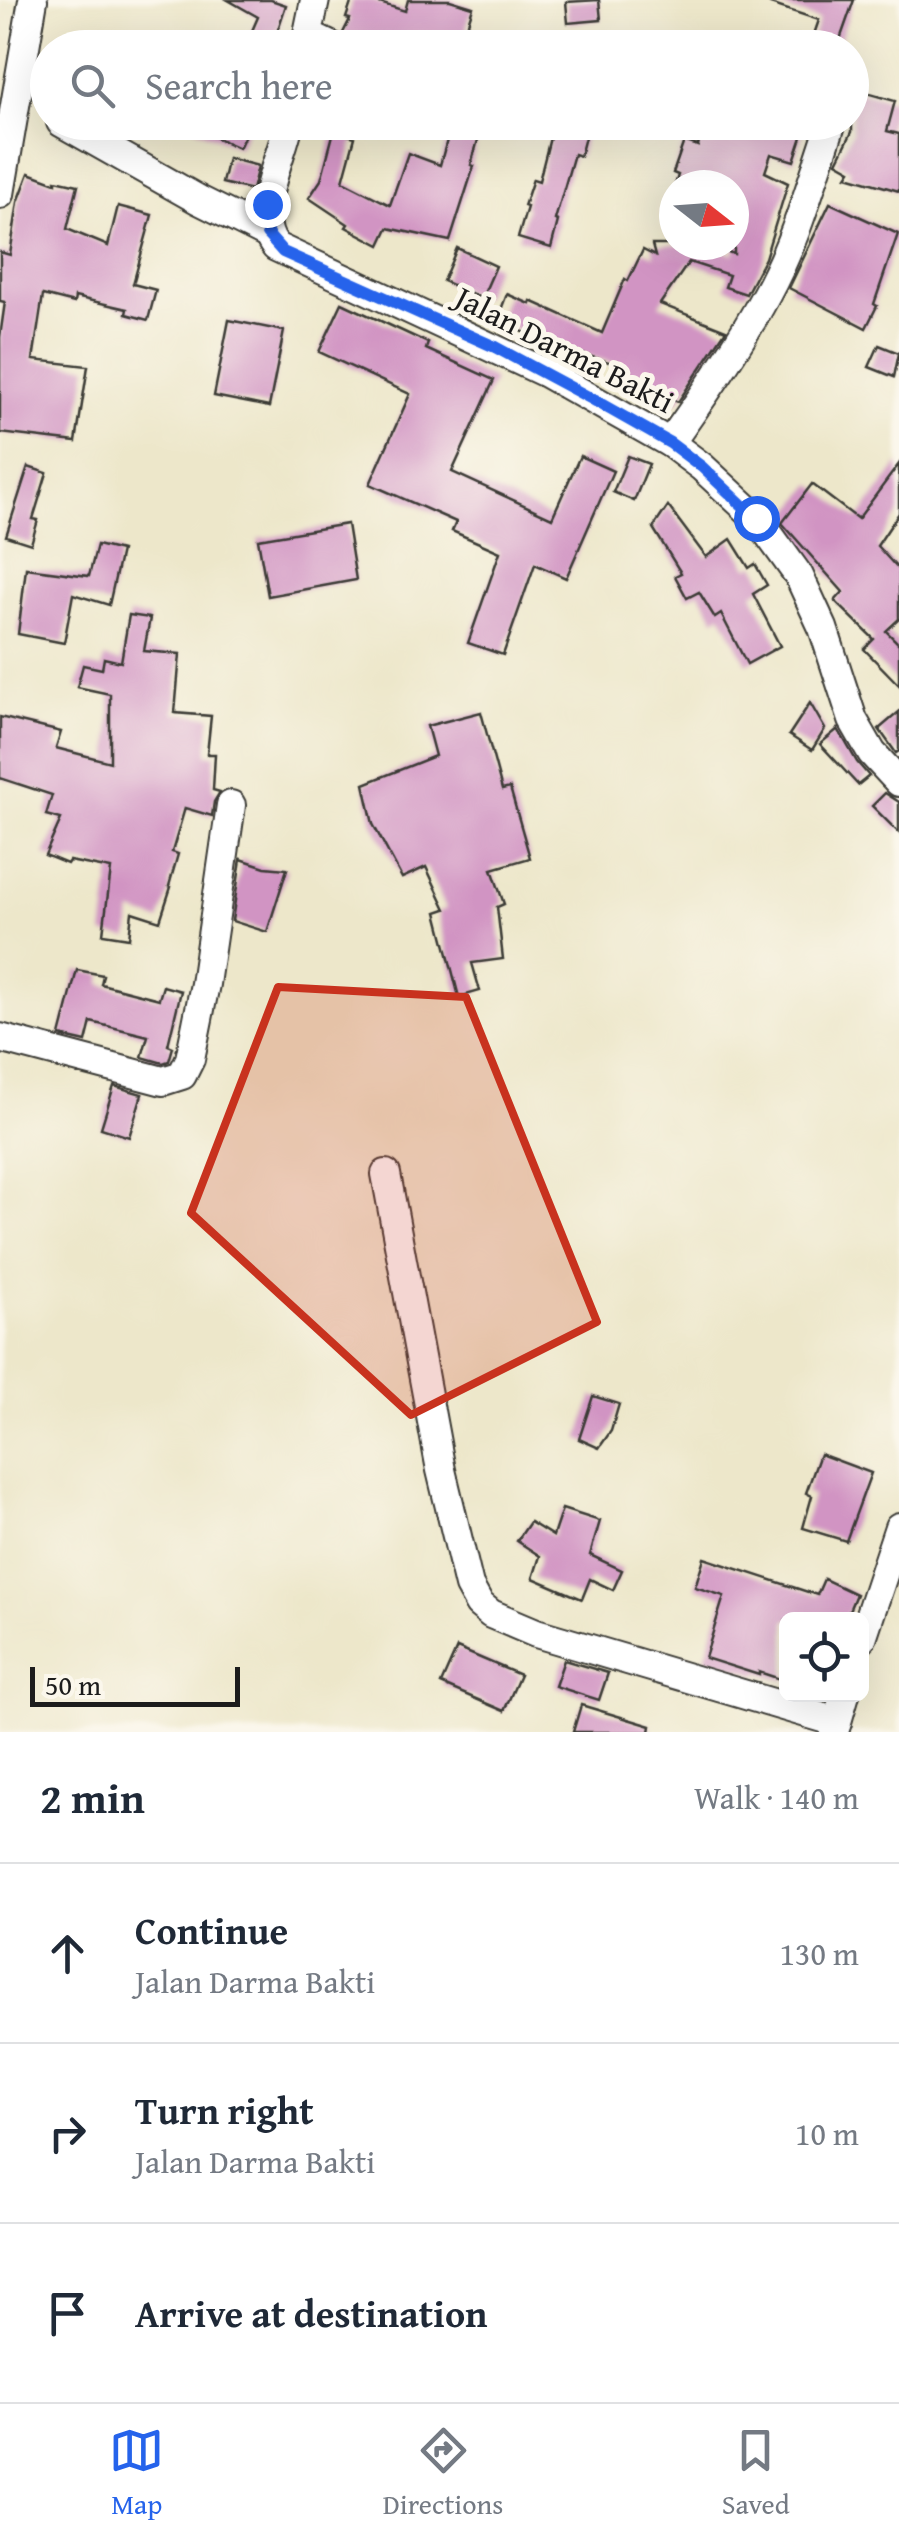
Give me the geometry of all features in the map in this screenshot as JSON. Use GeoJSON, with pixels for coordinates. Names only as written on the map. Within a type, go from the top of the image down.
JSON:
{"type":"FeatureCollection","features":[{"type":"Feature","properties":{"kind":"street"},"geometry":{"type":"LineString","coordinates":[[0,194],[9,98],[33,0]]}},
{"type":"Feature","properties":{"kind":"street"},"geometry":{"type":"LineString","coordinates":[[308,30],[315,0]]}},
{"type":"Feature","properties":{"kind":"street","name":"Jalan Darma Bakti"},"geometry":{"type":"LineString","coordinates":[[93,140],[267,234],[276,247],[290,256],[495,347],[670,443],[702,467],[756,518],[799,576],[823,628],[853,720],[872,752],[899,782]]}},
{"type":"Feature","properties":{"kind":"street"},"geometry":{"type":"LineString","coordinates":[[267,234],[264,215],[284,140]]}},
{"type":"Feature","properties":{"kind":"street"},"geometry":{"type":"LineString","coordinates":[[670,443],[722,369],[768,292],[826,140]]}},
{"type":"Feature","properties":{"kind":"street"},"geometry":{"type":"LineString","coordinates":[[0,1038],[164,1081],[182,1075],[190,1058],[205,984],[231,805]]}},
{"type":"Feature","properties":{"kind":"street"},"geometry":{"type":"LineString","coordinates":[[386,1174],[441,1470],[469,1586],[479,1604],[491,1614],[536,1633],[835,1727],[843,1702]]}},
{"type":"Feature","properties":{"kind":"street"},"geometry":{"type":"LineString","coordinates":[[869,1617],[899,1526]]}},
{"type":"Feature","properties":{"kind":"highlighted area"},"geometry":{"type":"Polygon","coordinates":[[[278,987],[466,997],[597,1322],[411,1415],[191,1213],[278,987]]]}},
{"type":"Feature","properties":{"kind":"building"},"geometry":{"type":"Polygon","coordinates":[[[228,0],[271,0],[286,5],[278,30],[252,30],[258,17],[228,0]]]}},
{"type":"Feature","properties":{"kind":"building"},"geometry":{"type":"Polygon","coordinates":[[[352,0],[370,0],[405,11],[408,0],[450,0],[473,7],[466,29],[469,30],[344,30],[350,19],[346,18],[352,0]]]}},
{"type":"Feature","properties":{"kind":"building"},"geometry":{"type":"Polygon","coordinates":[[[599,0],[601,20],[568,23],[566,2],[599,0]]]}},
{"type":"Feature","properties":{"kind":"building"},"geometry":{"type":"Polygon","coordinates":[[[771,0],[854,0],[843,30],[816,30],[819,20],[770,4],[771,0]]]}},
{"type":"Feature","properties":{"kind":"building"},"geometry":{"type":"Polygon","coordinates":[[[869,94],[895,101],[887,131],[899,134],[899,191],[847,176],[851,170],[837,162],[848,140],[869,140],[869,94]]]}},
{"type":"Feature","properties":{"kind":"building"},"geometry":{"type":"Polygon","coordinates":[[[221,140],[243,140],[239,148],[221,140]]]}},
{"type":"Feature","properties":{"kind":"building"},"geometry":{"type":"Polygon","coordinates":[[[332,140],[354,140],[343,181],[390,205],[408,153],[440,165],[447,140],[478,140],[471,165],[474,166],[450,241],[388,228],[380,245],[346,227],[348,224],[309,198],[321,180],[332,140]]]}},
{"type":"Feature","properties":{"kind":"building"},"geometry":{"type":"Polygon","coordinates":[[[549,140],[584,140],[580,156],[574,154],[551,248],[518,238],[533,179],[539,181],[549,140]]]}},
{"type":"Feature","properties":{"kind":"building"},"geometry":{"type":"Polygon","coordinates":[[[699,140],[801,140],[794,161],[771,154],[765,172],[788,183],[765,258],[746,294],[725,287],[729,275],[689,262],[660,304],[726,330],[678,402],[614,375],[619,365],[552,345],[497,320],[507,294],[602,333],[625,279],[628,281],[643,250],[655,256],[652,245],[659,245],[659,260],[749,260],[749,170],[674,170],[684,141],[698,146],[699,140]]]}},
{"type":"Feature","properties":{"kind":"building"},"geometry":{"type":"Polygon","coordinates":[[[228,158],[258,166],[252,190],[222,183],[228,158]]]}},
{"type":"Feature","properties":{"kind":"building"},"geometry":{"type":"Polygon","coordinates":[[[29,173],[56,183],[78,185],[67,229],[108,246],[118,206],[152,215],[133,284],[156,290],[148,320],[126,314],[127,309],[75,297],[74,303],[43,295],[33,360],[88,366],[76,442],[0,433],[0,337],[5,302],[0,301],[0,252],[10,255],[18,202],[29,173]]]}},
{"type":"Feature","properties":{"kind":"building"},"geometry":{"type":"Polygon","coordinates":[[[830,203],[898,234],[874,304],[877,306],[866,328],[789,288],[830,203]]]}},
{"type":"Feature","properties":{"kind":"building"},"geometry":{"type":"Polygon","coordinates":[[[457,248],[496,266],[482,298],[443,281],[457,248]]]}},
{"type":"Feature","properties":{"kind":"building"},"geometry":{"type":"Polygon","coordinates":[[[342,303],[428,343],[426,349],[494,380],[452,472],[552,518],[580,456],[613,471],[566,578],[535,564],[503,655],[468,643],[500,552],[452,531],[456,522],[370,484],[410,394],[319,352],[342,303]]]}},
{"type":"Feature","properties":{"kind":"building"},"geometry":{"type":"Polygon","coordinates":[[[229,320],[284,331],[269,407],[214,396],[229,320]]]}},
{"type":"Feature","properties":{"kind":"building"},"geometry":{"type":"Polygon","coordinates":[[[879,345],[899,353],[894,377],[869,367],[879,345]]]}},
{"type":"Feature","properties":{"kind":"building"},"geometry":{"type":"Polygon","coordinates":[[[628,456],[649,464],[634,501],[613,492],[628,456]]]}},
{"type":"Feature","properties":{"kind":"building"},"geometry":{"type":"Polygon","coordinates":[[[899,464],[899,513],[877,546],[899,570],[899,619],[886,631],[899,644],[899,685],[864,649],[874,639],[835,601],[843,592],[782,523],[812,484],[858,519],[899,464]]]}},
{"type":"Feature","properties":{"kind":"building"},"geometry":{"type":"Polygon","coordinates":[[[28,467],[47,473],[33,519],[38,520],[31,544],[6,536],[28,467]]]}},
{"type":"Feature","properties":{"kind":"building"},"geometry":{"type":"Polygon","coordinates":[[[668,506],[706,557],[731,539],[749,568],[755,564],[767,585],[753,594],[780,646],[747,664],[721,614],[715,618],[699,592],[687,598],[675,576],[681,573],[653,528],[668,506]]]}},
{"type":"Feature","properties":{"kind":"building"},"geometry":{"type":"Polygon","coordinates":[[[347,524],[356,580],[268,596],[258,539],[347,524]]]}},
{"type":"Feature","properties":{"kind":"building"},"geometry":{"type":"Polygon","coordinates":[[[97,545],[121,551],[109,605],[73,594],[64,643],[18,634],[26,568],[89,576],[97,545]]]}},
{"type":"Feature","properties":{"kind":"building"},"geometry":{"type":"Polygon","coordinates":[[[129,615],[150,618],[144,651],[180,654],[175,713],[211,716],[207,754],[215,754],[213,790],[220,792],[212,816],[185,808],[172,852],[178,854],[171,887],[160,921],[132,912],[129,938],[103,934],[111,869],[69,861],[67,864],[45,855],[61,819],[46,815],[52,795],[0,778],[0,717],[61,732],[56,748],[110,762],[110,694],[77,687],[83,665],[102,669],[104,658],[121,662],[129,615]]]}},
{"type":"Feature","properties":{"kind":"building"},"geometry":{"type":"Polygon","coordinates":[[[810,703],[825,729],[812,750],[789,735],[810,703]]]}},
{"type":"Feature","properties":{"kind":"building"},"geometry":{"type":"Polygon","coordinates":[[[481,712],[502,790],[510,788],[530,858],[492,869],[504,904],[497,907],[503,959],[472,963],[480,991],[459,997],[437,912],[446,909],[426,867],[402,878],[373,824],[364,784],[435,756],[427,726],[481,712]]]}},
{"type":"Feature","properties":{"kind":"building"},"geometry":{"type":"Polygon","coordinates":[[[899,712],[899,751],[896,753],[879,729],[899,712]]]}},
{"type":"Feature","properties":{"kind":"building"},"geometry":{"type":"Polygon","coordinates":[[[838,729],[869,776],[858,785],[820,744],[838,729]]]}},
{"type":"Feature","properties":{"kind":"building"},"geometry":{"type":"Polygon","coordinates":[[[885,793],[899,802],[899,833],[872,806],[885,793]]]}},
{"type":"Feature","properties":{"kind":"building"},"geometry":{"type":"Polygon","coordinates":[[[241,859],[287,869],[267,932],[232,921],[241,859]]]}},
{"type":"Feature","properties":{"kind":"building"},"geometry":{"type":"Polygon","coordinates":[[[77,970],[103,975],[101,984],[159,999],[163,986],[181,991],[168,1045],[173,1047],[169,1061],[142,1057],[148,1036],[91,1022],[86,1042],[60,1036],[77,970]]]}},
{"type":"Feature","properties":{"kind":"building"},"geometry":{"type":"Polygon","coordinates":[[[114,1086],[142,1094],[129,1137],[101,1128],[114,1086]]]}},
{"type":"Feature","properties":{"kind":"building"},"geometry":{"type":"Polygon","coordinates":[[[593,1396],[619,1404],[611,1431],[599,1448],[579,1439],[593,1396]]]}},
{"type":"Feature","properties":{"kind":"building"},"geometry":{"type":"Polygon","coordinates":[[[820,1454],[871,1473],[846,1541],[803,1528],[812,1496],[806,1493],[820,1454]]]}},
{"type":"Feature","properties":{"kind":"building"},"geometry":{"type":"Polygon","coordinates":[[[562,1509],[600,1521],[590,1555],[622,1570],[613,1590],[590,1579],[582,1599],[533,1578],[540,1556],[517,1541],[530,1522],[553,1536],[562,1509]]]}},
{"type":"Feature","properties":{"kind":"building"},"geometry":{"type":"Polygon","coordinates":[[[704,1558],[817,1595],[824,1579],[856,1594],[848,1612],[779,1612],[779,1679],[705,1658],[724,1596],[695,1587],[704,1558]]]}},
{"type":"Feature","properties":{"kind":"building"},"geometry":{"type":"Polygon","coordinates":[[[457,1648],[520,1675],[504,1711],[441,1684],[457,1648]]]}},
{"type":"Feature","properties":{"kind":"building"},"geometry":{"type":"Polygon","coordinates":[[[564,1660],[608,1673],[599,1700],[555,1686],[564,1660]]]}},
{"type":"Feature","properties":{"kind":"building"},"geometry":{"type":"Polygon","coordinates":[[[581,1705],[651,1726],[650,1732],[573,1732],[581,1705]]]}},
{"type":"Feature","properties":{"kind":"route"},"geometry":{"type":"LineString","coordinates":[[267,204],[267,234],[283,252],[495,347],[592,399],[670,443],[756,518]]}}]}
